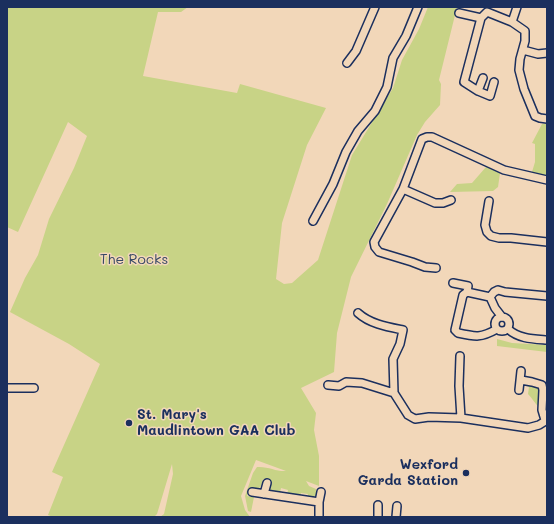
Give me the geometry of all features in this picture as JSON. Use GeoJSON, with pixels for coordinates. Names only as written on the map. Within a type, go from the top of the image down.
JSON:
{"type":"FeatureCollection","features":[{"type":"Feature","properties":{"kind":"street"},"geometry":{"type":"LineString","coordinates":[[347,63],[356,51],[375,7]]}},
{"type":"Feature","properties":{"kind":"street"},"geometry":{"type":"LineString","coordinates":[[313,221],[333,184],[349,147],[358,131],[375,111],[387,87],[393,58],[406,36],[418,7]]}},
{"type":"Feature","properties":{"kind":"street"},"geometry":{"type":"LineString","coordinates":[[512,22],[517,7]]}},
{"type":"Feature","properties":{"kind":"street"},"geometry":{"type":"LineString","coordinates":[[494,82],[490,96],[478,91],[464,82],[481,18],[488,9],[525,31],[525,41],[520,59],[519,70],[524,89],[535,116],[547,119]]}},
{"type":"Feature","properties":{"kind":"street"},"geometry":{"type":"LineString","coordinates":[[459,13],[481,18]]}},
{"type":"Feature","properties":{"kind":"street"},"geometry":{"type":"LineString","coordinates":[[523,50],[538,54],[547,53]]}},
{"type":"Feature","properties":{"kind":"street"},"geometry":{"type":"LineString","coordinates":[[478,91],[483,78]]}},
{"type":"Feature","properties":{"kind":"street"},"geometry":{"type":"LineString","coordinates":[[436,268],[425,267],[379,252],[375,247],[374,242],[403,189],[422,139],[426,137],[432,138],[504,170],[547,180]]}},
{"type":"Feature","properties":{"kind":"street"},"geometry":{"type":"LineString","coordinates":[[403,189],[435,203],[444,203],[451,200]]}},
{"type":"Feature","properties":{"kind":"street"},"geometry":{"type":"LineString","coordinates":[[489,200],[485,225],[487,232],[491,236],[547,242]]}},
{"type":"Feature","properties":{"kind":"street"},"geometry":{"type":"LineString","coordinates":[[453,283],[468,286],[467,292],[463,295],[455,330],[458,334],[478,337],[497,329],[504,331],[508,329]]}},
{"type":"Feature","properties":{"kind":"street"},"geometry":{"type":"LineString","coordinates":[[490,297],[498,290],[547,296]]}},
{"type":"Feature","properties":{"kind":"street"},"geometry":{"type":"LineString","coordinates":[[467,292],[490,297]]}},
{"type":"Feature","properties":{"kind":"street"},"geometry":{"type":"LineString","coordinates":[[490,297],[495,308],[502,317],[508,320],[510,325],[508,329]]}},
{"type":"Feature","properties":{"kind":"street"},"geometry":{"type":"LineString","coordinates":[[358,313],[379,325],[403,330],[400,344],[393,359],[394,393],[408,415],[415,419],[429,416],[461,418],[528,428],[539,425],[546,420],[542,410],[542,385],[521,380]]}},
{"type":"Feature","properties":{"kind":"street"},"geometry":{"type":"LineString","coordinates":[[497,329],[495,325],[496,321],[502,317]]}},
{"type":"Feature","properties":{"kind":"street"},"geometry":{"type":"LineString","coordinates":[[508,329],[514,335],[524,338],[547,340]]}},
{"type":"Feature","properties":{"kind":"street"},"geometry":{"type":"LineString","coordinates":[[460,356],[459,386],[461,418]]}},
{"type":"Feature","properties":{"kind":"street"},"geometry":{"type":"LineString","coordinates":[[519,390],[521,371]]}},
{"type":"Feature","properties":{"kind":"street"},"geometry":{"type":"LineString","coordinates":[[328,385],[339,386],[346,382],[362,383],[394,393]]}},
{"type":"Feature","properties":{"kind":"street"},"geometry":{"type":"LineString","coordinates":[[7,388],[34,388]]}},
{"type":"Feature","properties":{"kind":"street"},"geometry":{"type":"LineString","coordinates":[[264,494],[267,482]]}},
{"type":"Feature","properties":{"kind":"street"},"geometry":{"type":"LineString","coordinates":[[252,492],[319,502]]}},
{"type":"Feature","properties":{"kind":"street"},"geometry":{"type":"LineString","coordinates":[[319,517],[320,492]]}},
{"type":"Feature","properties":{"kind":"street"},"geometry":{"type":"LineString","coordinates":[[378,505],[378,517]]}},
{"type":"Feature","properties":{"kind":"street"},"geometry":{"type":"LineString","coordinates":[[396,517],[397,506]]}},
{"type":"Feature","properties":{"kind":"green space","name":"The Rocks"},"geometry":{"type":"Polygon","coordinates":[[[7,7],[188,7],[181,12],[158,12],[143,76],[237,93],[240,84],[326,108],[307,145],[282,223],[276,279],[284,284],[292,283],[318,260],[352,155],[393,88],[402,60],[419,29],[428,7],[457,7],[439,80],[441,84],[440,105],[425,122],[417,135],[387,204],[351,277],[337,333],[334,372],[301,388],[316,413],[314,430],[319,456],[319,486],[306,481],[309,486],[316,489],[316,496],[314,498],[307,498],[308,494],[301,493],[300,497],[287,495],[288,490],[281,488],[280,493],[273,492],[270,490],[271,480],[263,479],[261,486],[258,489],[249,488],[247,496],[254,497],[251,512],[248,511],[245,496],[253,473],[257,467],[286,471],[256,460],[241,496],[245,510],[250,517],[160,517],[164,514],[173,474],[172,464],[157,514],[154,517],[53,517],[48,515],[63,477],[52,472],[100,364],[69,344],[10,312],[25,278],[38,255],[49,219],[74,168],[87,136],[68,122],[18,232],[7,227],[7,7]]]}},
{"type":"Feature","properties":{"kind":"green space"},"geometry":{"type":"Polygon","coordinates":[[[542,124],[547,124],[547,176],[532,172],[535,162],[535,144],[532,143],[542,124]]]}},
{"type":"Feature","properties":{"kind":"green space"},"geometry":{"type":"Polygon","coordinates":[[[486,167],[500,173],[498,187],[493,191],[450,192],[457,184],[472,183],[486,167]]]}},
{"type":"Feature","properties":{"kind":"green space"},"geometry":{"type":"Polygon","coordinates":[[[497,339],[512,343],[547,345],[547,352],[497,346],[497,339]]]}},
{"type":"Feature","properties":{"kind":"green space"},"geometry":{"type":"Polygon","coordinates":[[[526,384],[539,387],[540,408],[528,394],[529,387],[524,385],[526,384]]]}},
{"type":"Feature","properties":{"kind":"place","name":"St. Mary's Maudlintown GAA Club"},"geometry":{"type":"Point","coordinates":[129,423]}},
{"type":"Feature","properties":{"kind":"place","name":"Wexford Garda Station"},"geometry":{"type":"Point","coordinates":[466,473]}}]}
